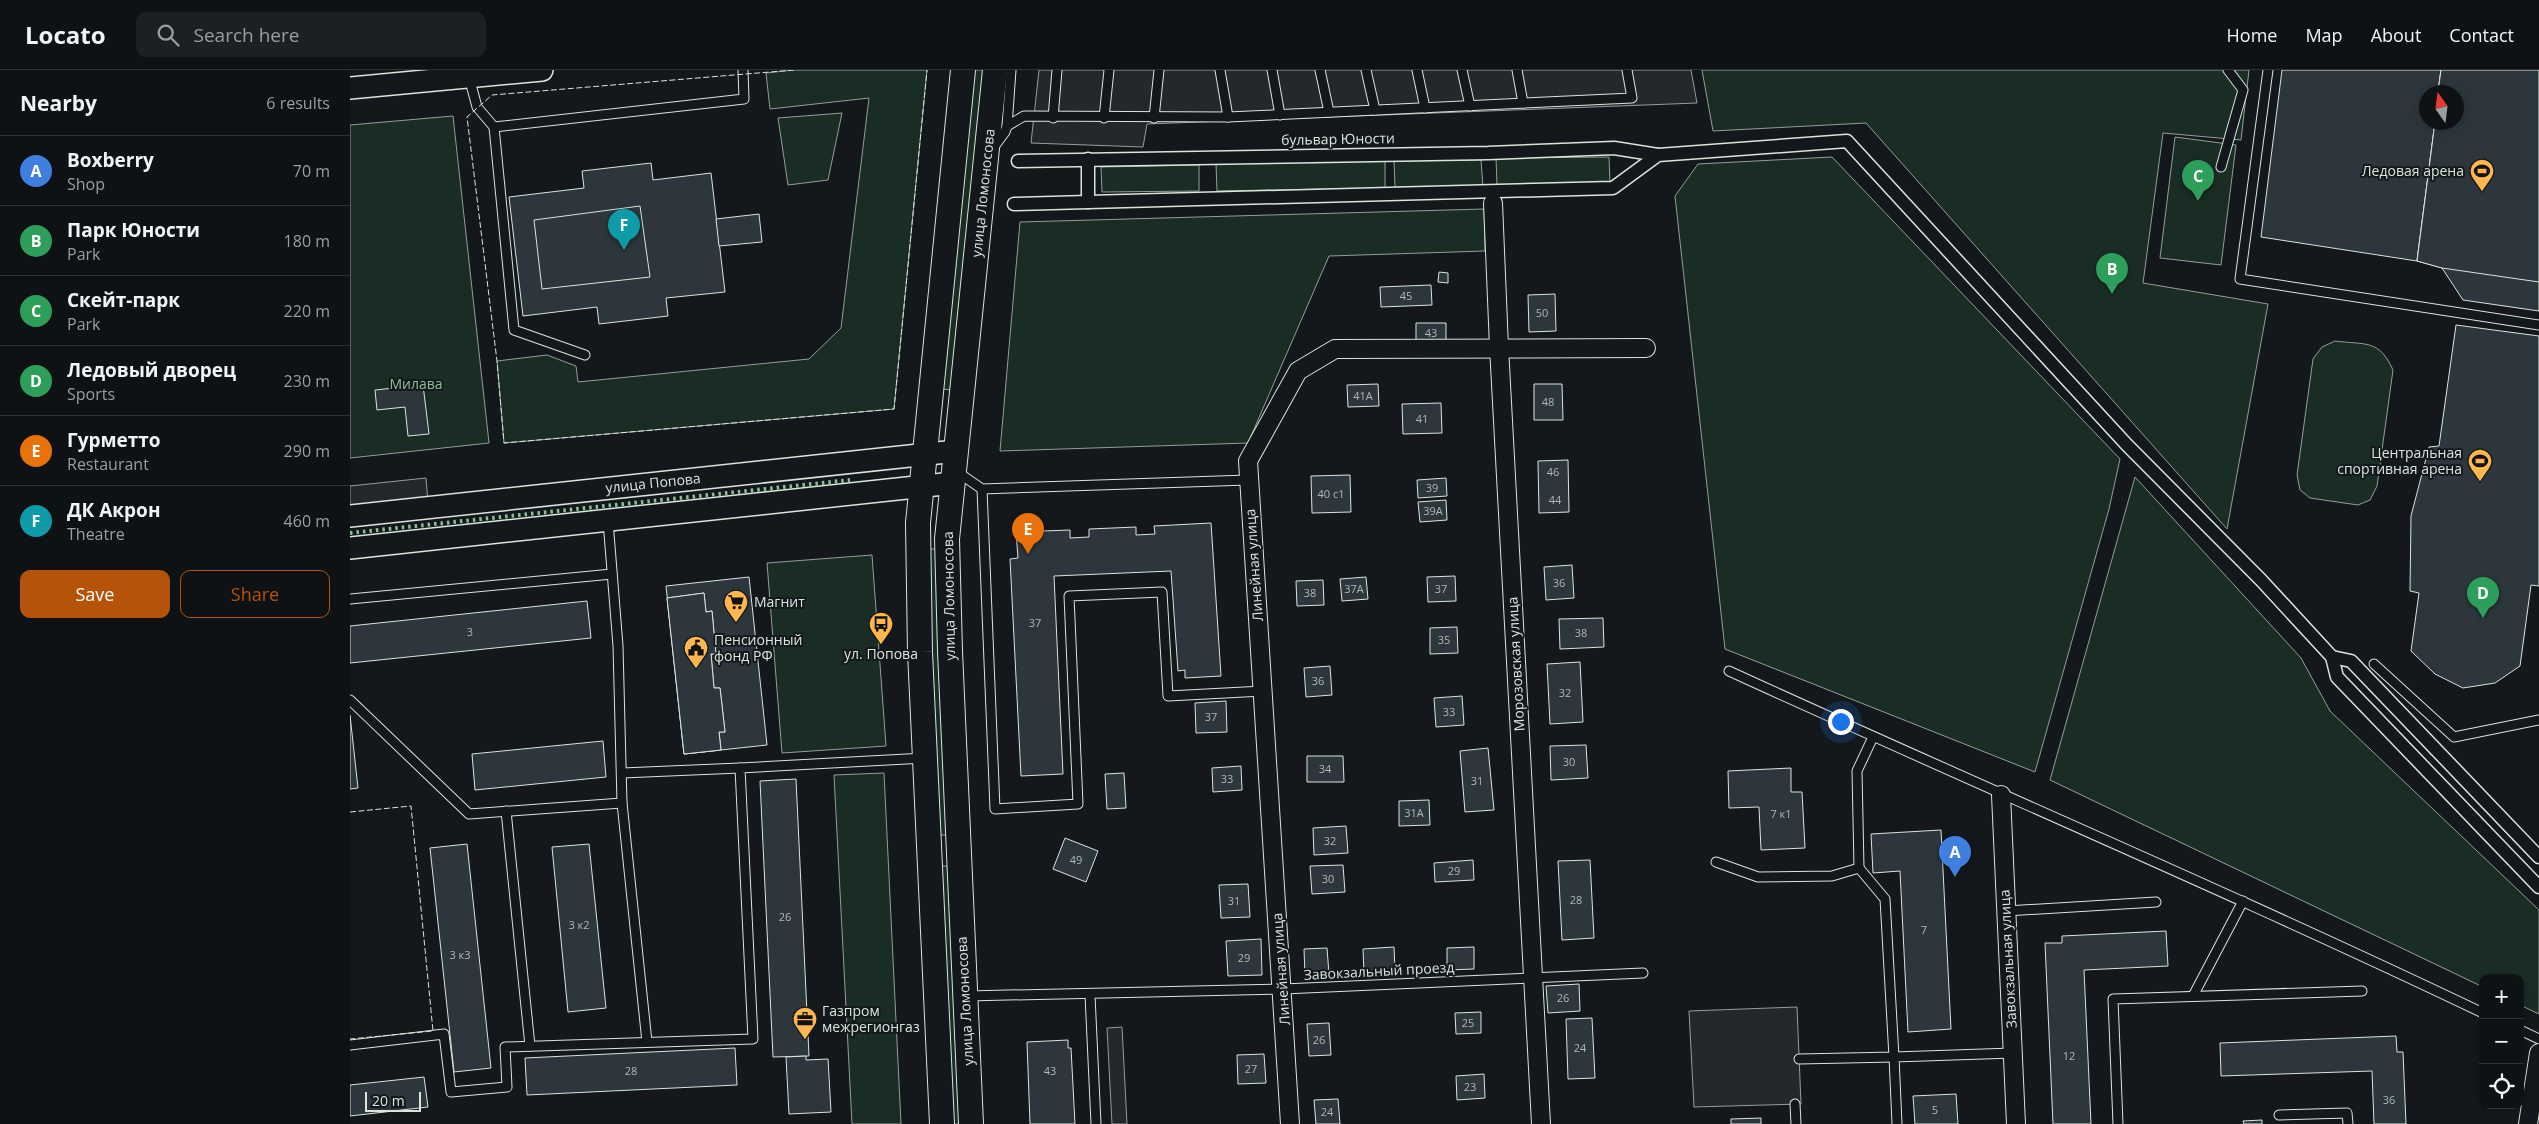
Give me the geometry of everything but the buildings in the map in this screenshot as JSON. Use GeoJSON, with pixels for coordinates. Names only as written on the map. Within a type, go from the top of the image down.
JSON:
{"type":"FeatureCollection","features":[{"type":"Feature","properties":{"kind":"main road","name":"улица Ломоносова"},"geometry":{"type":"LineString","coordinates":[[942,1124],[925,758],[918,540],[963,70]]}},
{"type":"Feature","properties":{"kind":"main road","name":"улица Ломоносова"},"geometry":{"type":"LineString","coordinates":[[971,1124],[958,850],[947,539],[995,70]]}},
{"type":"Feature","properties":{"kind":"main road"},"geometry":{"type":"LineString","coordinates":[[929,851],[958,850]]}},
{"type":"Feature","properties":{"kind":"street"},"geometry":{"type":"LineString","coordinates":[[350,88],[400,77],[469,77],[542,70]]}},
{"type":"Feature","properties":{"kind":"street","name":"бульвар Юности"},"geometry":{"type":"LineString","coordinates":[[1018,161],[1488,153],[1614,148],[1658,155],[1846,141],[2127,445],[2261,580],[2332,657]]}},
{"type":"Feature","properties":{"kind":"street"},"geometry":{"type":"LineString","coordinates":[[1014,204],[1613,188],[1658,155]]}},
{"type":"Feature","properties":{"kind":"street"},"geometry":{"type":"LineString","coordinates":[[1088,159],[1088,202]]}},
{"type":"Feature","properties":{"kind":"street","name":"Морозовская улица"},"geometry":{"type":"LineString","coordinates":[[1493,203],[1499,347],[1541,1124]]}},
{"type":"Feature","properties":{"kind":"street","name":"Линейная улица"},"geometry":{"type":"LineString","coordinates":[[1290,1124],[1248,462],[1298,371],[1335,349],[1646,348]]}},
{"type":"Feature","properties":{"kind":"street","name":"улица Попова"},"geometry":{"type":"LineString","coordinates":[[350,516],[925,454],[954,468]]}},
{"type":"Feature","properties":{"kind":"street"},"geometry":{"type":"LineString","coordinates":[[350,548],[922,487],[954,468]]}},
{"type":"Feature","properties":{"kind":"street"},"geometry":{"type":"LineString","coordinates":[[2539,857],[2351,661],[2332,657],[2337,677],[2539,887]]}},
{"type":"Feature","properties":{"kind":"street","name":"Завокзальная улица"},"geometry":{"type":"LineString","coordinates":[[2001,795],[2016,1124]]}},
{"type":"Feature","properties":{"kind":"street"},"geometry":{"type":"LineString","coordinates":[[2528,1124],[2539,1053]]}},
{"type":"Feature","properties":{"kind":"lane"},"geometry":{"type":"LineString","coordinates":[[494,127],[744,99],[744,70]]}},
{"type":"Feature","properties":{"kind":"lane"},"geometry":{"type":"LineString","coordinates":[[987,156],[1005,132],[1007,126],[1011,70]]}},
{"type":"Feature","properties":{"kind":"lane"},"geometry":{"type":"LineString","coordinates":[[1053,118],[1057,70]]}},
{"type":"Feature","properties":{"kind":"lane"},"geometry":{"type":"LineString","coordinates":[[1104,118],[1109,70]]}},
{"type":"Feature","properties":{"kind":"lane"},"geometry":{"type":"LineString","coordinates":[[1154,118],[1159,70]]}},
{"type":"Feature","properties":{"kind":"lane"},"geometry":{"type":"LineString","coordinates":[[1220,70],[1228,117]]}},
{"type":"Feature","properties":{"kind":"lane"},"geometry":{"type":"LineString","coordinates":[[1272,70],[1280,115]]}},
{"type":"Feature","properties":{"kind":"lane"},"geometry":{"type":"LineString","coordinates":[[1320,70],[1329,112]]}},
{"type":"Feature","properties":{"kind":"lane"},"geometry":{"type":"LineString","coordinates":[[1366,70],[1375,110]]}},
{"type":"Feature","properties":{"kind":"lane"},"geometry":{"type":"LineString","coordinates":[[1417,70],[1425,108]]}},
{"type":"Feature","properties":{"kind":"lane"},"geometry":{"type":"LineString","coordinates":[[1462,70],[1470,106]]}},
{"type":"Feature","properties":{"kind":"lane"},"geometry":{"type":"LineString","coordinates":[[1517,70],[1523,103]]}},
{"type":"Feature","properties":{"kind":"lane"},"geometry":{"type":"LineString","coordinates":[[1007,126],[1024,116],[1053,118],[1228,117],[1632,98],[1626,70]]}},
{"type":"Feature","properties":{"kind":"lane"},"geometry":{"type":"LineString","coordinates":[[2221,167],[2243,90],[2228,70]]}},
{"type":"Feature","properties":{"kind":"lane"},"geometry":{"type":"LineString","coordinates":[[2268,70],[2240,279],[2539,325]]}},
{"type":"Feature","properties":{"kind":"lane"},"geometry":{"type":"LineString","coordinates":[[469,77],[477,107],[494,127],[514,330],[585,355]]}},
{"type":"Feature","properties":{"kind":"lane"},"geometry":{"type":"LineString","coordinates":[[954,468],[982,489],[1248,480]]}},
{"type":"Feature","properties":{"kind":"lane"},"geometry":{"type":"LineString","coordinates":[[982,489],[995,809],[1078,804],[1068,596],[1162,592],[1168,696],[1263,691]]}},
{"type":"Feature","properties":{"kind":"lane"},"geometry":{"type":"LineString","coordinates":[[608,521],[618,646],[622,803],[648,1042]]}},
{"type":"Feature","properties":{"kind":"lane"},"geometry":{"type":"LineString","coordinates":[[350,599],[612,574]]}},
{"type":"Feature","properties":{"kind":"lane"},"geometry":{"type":"LineString","coordinates":[[2374,664],[2454,737],[2539,720]]}},
{"type":"Feature","properties":{"kind":"lane"},"geometry":{"type":"LineString","coordinates":[[1729,671],[2001,795],[2243,901],[2479,1011]]}},
{"type":"Feature","properties":{"kind":"lane"},"geometry":{"type":"LineString","coordinates":[[350,700],[468,814],[622,803]]}},
{"type":"Feature","properties":{"kind":"lane"},"geometry":{"type":"LineString","coordinates":[[1873,737],[1857,772],[1859,868],[1885,900],[1897,1124]]}},
{"type":"Feature","properties":{"kind":"lane"},"geometry":{"type":"LineString","coordinates":[[622,773],[925,758]]}},
{"type":"Feature","properties":{"kind":"lane"},"geometry":{"type":"LineString","coordinates":[[350,1045],[444,1034],[451,1092],[507,1087],[505,1047],[753,1039],[740,768]]}},
{"type":"Feature","properties":{"kind":"lane"},"geometry":{"type":"LineString","coordinates":[[506,811],[530,1046]]}},
{"type":"Feature","properties":{"kind":"lane"},"geometry":{"type":"LineString","coordinates":[[1716,862],[1758,877],[1832,876],[1859,868]]}},
{"type":"Feature","properties":{"kind":"lane"},"geometry":{"type":"LineString","coordinates":[[2193,996],[2243,901]]}},
{"type":"Feature","properties":{"kind":"lane"},"geometry":{"type":"LineString","coordinates":[[2006,910],[2156,902]]}},
{"type":"Feature","properties":{"kind":"lane","name":"Завокзальный проезд"},"geometry":{"type":"LineString","coordinates":[[965,996],[1090,995],[1282,989],[1643,973]]}},
{"type":"Feature","properties":{"kind":"lane"},"geometry":{"type":"LineString","coordinates":[[2118,1124],[2113,999],[2362,991]]}},
{"type":"Feature","properties":{"kind":"lane"},"geometry":{"type":"LineString","coordinates":[[1090,995],[1096,1124]]}},
{"type":"Feature","properties":{"kind":"lane"},"geometry":{"type":"LineString","coordinates":[[2524,1032],[2539,1039]]}},
{"type":"Feature","properties":{"kind":"lane"},"geometry":{"type":"LineString","coordinates":[[1799,1060],[2012,1052]]}},
{"type":"Feature","properties":{"kind":"lane"},"geometry":{"type":"LineString","coordinates":[[1795,1104],[1796,1124]]}},
{"type":"Feature","properties":{"kind":"lane"},"geometry":{"type":"LineString","coordinates":[[2280,1114],[2347,1113],[2348,1124]]}},
{"type":"Feature","properties":{"kind":"green space"},"geometry":{"type":"Polygon","coordinates":[[[794,70],[927,70],[894,409],[504,443],[497,361],[547,355],[576,366],[578,382],[809,359],[841,328],[869,98],[770,109],[766,73],[794,70]]]}},
{"type":"Feature","properties":{"kind":"green space"},"geometry":{"type":"Polygon","coordinates":[[[972,70],[985,70],[953,390],[941,389],[972,70]]]}},
{"type":"Feature","properties":{"kind":"green space"},"geometry":{"type":"Polygon","coordinates":[[[1702,70],[2249,70],[2241,140],[2163,133],[2143,283],[2268,304],[2227,529],[1866,123],[1713,131],[1702,70]]]}},
{"type":"Feature","properties":{"kind":"green space"},"geometry":{"type":"Polygon","coordinates":[[[842,113],[828,180],[788,185],[778,118],[842,113]]]}},
{"type":"Feature","properties":{"kind":"green space","name":"Милава"},"geometry":{"type":"Polygon","coordinates":[[[453,116],[489,443],[350,458],[350,125],[453,116]]]}},
{"type":"Feature","properties":{"kind":"green space"},"geometry":{"type":"Polygon","coordinates":[[[2175,137],[2236,145],[2221,265],[2160,258],[2175,137]]]}},
{"type":"Feature","properties":{"kind":"green space"},"geometry":{"type":"Polygon","coordinates":[[[1609,157],[1610,184],[1497,185],[1496,158],[1609,157]]]}},
{"type":"Feature","properties":{"kind":"green space"},"geometry":{"type":"Polygon","coordinates":[[[1832,157],[2120,459],[2109,509],[2035,772],[1725,649],[1675,196],[1698,164],[1832,157]]]}},
{"type":"Feature","properties":{"kind":"green space"},"geometry":{"type":"Polygon","coordinates":[[[1481,160],[1483,187],[1395,187],[1394,161],[1481,160]]]}},
{"type":"Feature","properties":{"kind":"green space"},"geometry":{"type":"Polygon","coordinates":[[[1385,161],[1385,188],[1217,191],[1216,164],[1385,161]]]}},
{"type":"Feature","properties":{"kind":"green space"},"geometry":{"type":"Polygon","coordinates":[[[1199,165],[1199,191],[1102,192],[1101,167],[1199,165]]]}},
{"type":"Feature","properties":{"kind":"green space"},"geometry":{"type":"Polygon","coordinates":[[[1484,209],[1485,251],[1329,256],[1248,443],[1000,451],[1020,222],[1484,209]]]}},
{"type":"Feature","properties":{"kind":"green space"},"geometry":{"type":"Polygon","coordinates":[[[2335,341],[2370,345],[2377,348],[2388,360],[2393,370],[2377,486],[2370,500],[2358,505],[2310,498],[2300,490],[2297,475],[2313,359],[2322,347],[2335,341]]]}},
{"type":"Feature","properties":{"kind":"green space"},"geometry":{"type":"Polygon","coordinates":[[[2135,477],[2301,658],[2330,711],[2539,910],[2539,1014],[2524,1007],[2524,974],[2479,974],[2479,985],[2050,780],[2135,477]]]}},
{"type":"Feature","properties":{"kind":"green space"},"geometry":{"type":"Polygon","coordinates":[[[928,549],[937,549],[948,835],[938,835],[928,549]]]}},
{"type":"Feature","properties":{"kind":"green space"},"geometry":{"type":"Polygon","coordinates":[[[872,555],[886,746],[782,753],[767,563],[872,555]]]}},
{"type":"Feature","properties":{"kind":"green space"},"geometry":{"type":"Polygon","coordinates":[[[884,773],[901,1124],[852,1124],[834,775],[884,773]]]}},
{"type":"Feature","properties":{"kind":"green space"},"geometry":{"type":"Polygon","coordinates":[[[940,866],[949,866],[960,1124],[951,1124],[940,866]]]}},
{"type":"Feature","properties":{"kind":"shaded area"},"geometry":{"type":"Polygon","coordinates":[[[1039,70],[1691,70],[1697,103],[1147,124],[1143,147],[1031,143],[1039,70]]]}},
{"type":"Feature","properties":{"kind":"shaded area"},"geometry":{"type":"Polygon","coordinates":[[[426,478],[428,503],[350,511],[350,486],[426,478]]]}},
{"type":"Feature","properties":{"kind":"shaded area"},"geometry":{"type":"Polygon","coordinates":[[[1797,1007],[1801,1104],[1694,1107],[1689,1011],[1797,1007]]]}},
{"type":"Feature","properties":{"kind":"shaded area"},"geometry":{"type":"Polygon","coordinates":[[[1122,1027],[1127,1124],[1112,1124],[1107,1028],[1122,1027]]]}},
{"type":"Feature","properties":{"kind":"hedge"},"geometry":{"type":"LineString","coordinates":[[350,533],[850,480]]}},
{"type":"Feature","properties":{"kind":"fence"},"geometry":{"type":"LineString","coordinates":[[794,70],[492,95],[467,117],[497,361],[504,443],[894,409],[927,70]]}},
{"type":"Feature","properties":{"kind":"fence"},"geometry":{"type":"LineString","coordinates":[[350,812],[411,806],[433,1031],[350,1039]]}},
{"type":"Feature","properties":{"kind":"place","name":"Ледовая арена"},"geometry":{"type":"Point","coordinates":[2482,192]}},
{"type":"Feature","properties":{"kind":"place","name":"Скейт-парк"},"geometry":{"type":"Point","coordinates":[2198,201]}},
{"type":"Feature","properties":{"kind":"place","name":"ДК Акрон"},"geometry":{"type":"Point","coordinates":[624,250]}},
{"type":"Feature","properties":{"kind":"place","name":"Парк Юности"},"geometry":{"type":"Point","coordinates":[2112,294]}},
{"type":"Feature","properties":{"kind":"place","name":"Центральная спортивная арена"},"geometry":{"type":"Point","coordinates":[2480,482]}},
{"type":"Feature","properties":{"kind":"place","name":"Гурметто"},"geometry":{"type":"Point","coordinates":[1028,554]}},
{"type":"Feature","properties":{"kind":"place","name":"Ледовый дворец"},"geometry":{"type":"Point","coordinates":[2483,618]}},
{"type":"Feature","properties":{"kind":"place","name":"Магнит"},"geometry":{"type":"Point","coordinates":[736,623]}},
{"type":"Feature","properties":{"kind":"place","name":"ул. Попова"},"geometry":{"type":"Point","coordinates":[881,645]}},
{"type":"Feature","properties":{"kind":"place","name":"Пенсионный фонд РФ"},"geometry":{"type":"Point","coordinates":[696,669]}},
{"type":"Feature","properties":{"kind":"place","name":"Boxberry"},"geometry":{"type":"Point","coordinates":[1955,877]}},
{"type":"Feature","properties":{"kind":"place","name":"Газпром межрегионгаз"},"geometry":{"type":"Point","coordinates":[805,1040]}}]}
